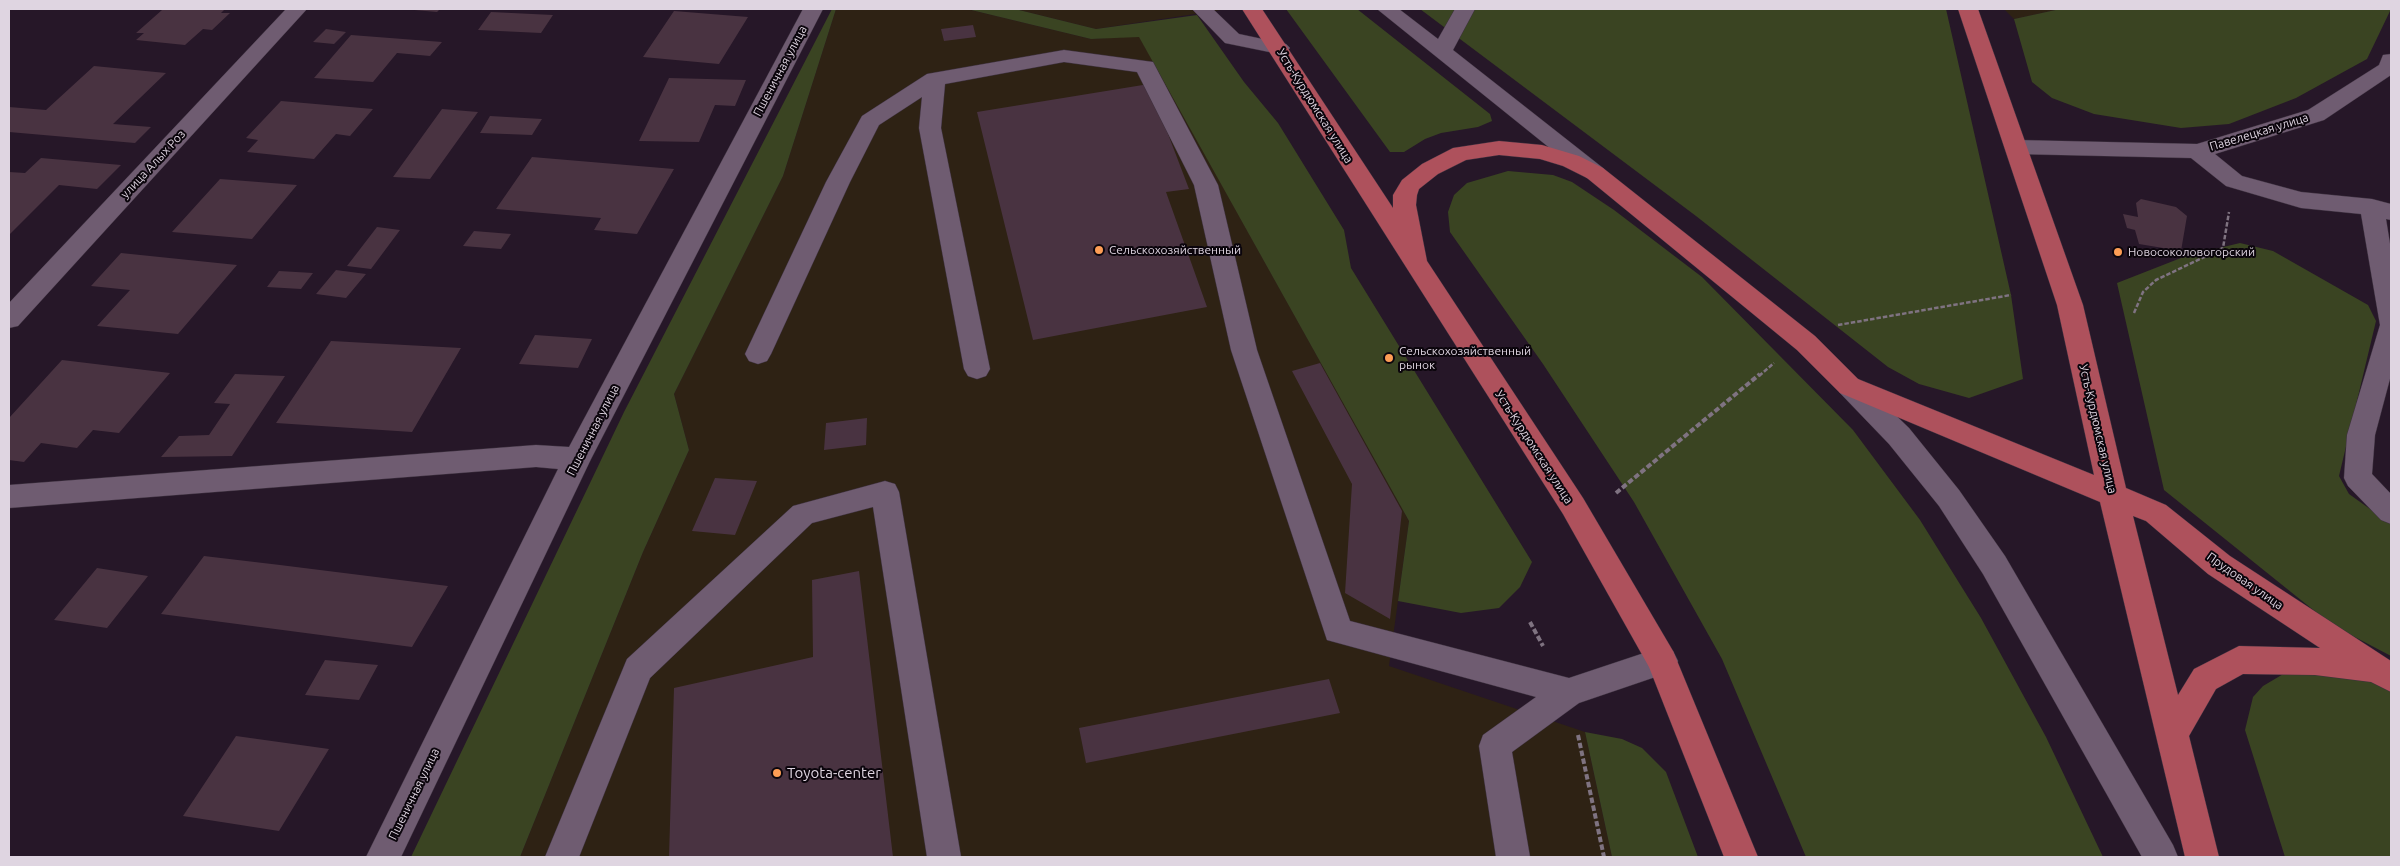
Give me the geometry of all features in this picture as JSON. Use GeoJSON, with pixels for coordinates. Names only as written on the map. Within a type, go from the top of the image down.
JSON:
{"type":"FeatureCollection","features":[{"type":"Feature","properties":{"kind":"main road","name":"Усть-Курдюмская улица"},"geometry":{"type":"LineString","coordinates":[[1252,9],[1279,48],[1416,265],[1573,506],[1662,662],[1735,838],[1741,857]]}},
{"type":"Feature","properties":{"kind":"main road","name":"Усть-Курдюмская улица"},"geometry":{"type":"LineString","coordinates":[[1968,9],[2070,304],[2113,495],[2202,857]]}},
{"type":"Feature","properties":{"kind":"main road"},"geometry":{"type":"LineString","coordinates":[[1416,265],[1404,205],[1405,195],[1410,185],[1419,176],[1444,160],[1461,153],[1480,150],[1521,149],[1542,152],[1571,161],[1596,174],[1806,343],[1849,386]]}},
{"type":"Feature","properties":{"kind":"main road","name":"Прудовая улица"},"geometry":{"type":"LineString","coordinates":[[1849,386],[2156,513],[2219,565],[2384,674]]}},
{"type":"Feature","properties":{"kind":"main road","name":"Прудовая улица"},"geometry":{"type":"LineString","coordinates":[[2173,733],[2205,679],[2239,660],[2315,661],[2384,674]]}},
{"type":"Feature","properties":{"kind":"street","name":"улица Алых Роз"},"geometry":{"type":"LineString","coordinates":[[9,320],[297,9]]}},
{"type":"Feature","properties":{"kind":"street","name":"Пшеничная улица"},"geometry":{"type":"LineString","coordinates":[[383,857],[577,459],[813,9]]}},
{"type":"Feature","properties":{"kind":"street"},"geometry":{"type":"LineString","coordinates":[[1202,9],[1232,39],[1279,48]]}},
{"type":"Feature","properties":{"kind":"street"},"geometry":{"type":"LineString","coordinates":[[1386,9],[1596,174]]}},
{"type":"Feature","properties":{"kind":"street"},"geometry":{"type":"LineString","coordinates":[[1441,52],[1465,9]]}},
{"type":"Feature","properties":{"kind":"street"},"geometry":{"type":"LineString","coordinates":[[758,354],[838,182],[870,121],[934,79],[1064,56],[1145,67],[1206,185],[1244,350],[1338,631],[1569,692]]}},
{"type":"Feature","properties":{"kind":"street","name":"Павелецкая улица"},"geometry":{"type":"LineString","coordinates":[[2017,147],[2197,151],[2239,140],[2316,115],[2388,68],[2391,60]]}},
{"type":"Feature","properties":{"kind":"street"},"geometry":{"type":"LineString","coordinates":[[934,79],[930,128],[977,369]]}},
{"type":"Feature","properties":{"kind":"street"},"geometry":{"type":"LineString","coordinates":[[2197,151],[2234,182],[2301,200],[2382,210],[2391,322]]}},
{"type":"Feature","properties":{"kind":"street"},"geometry":{"type":"LineString","coordinates":[[2391,329],[2361,435],[2358,478],[2391,512]]}},
{"type":"Feature","properties":{"kind":"street"},"geometry":{"type":"LineString","coordinates":[[1849,386],[1899,436],[1950,498],[1994,565],[2161,857]]}},
{"type":"Feature","properties":{"kind":"street"},"geometry":{"type":"LineString","coordinates":[[9,496],[536,456],[577,459]]}},
{"type":"Feature","properties":{"kind":"street"},"geometry":{"type":"LineString","coordinates":[[562,857],[638,669],[803,514],[886,492],[944,857]]}},
{"type":"Feature","properties":{"kind":"street"},"geometry":{"type":"LineString","coordinates":[[1513,857],[1495,746],[1569,692],[1662,662]]}},
{"type":"Feature","properties":{"kind":"path"},"geometry":{"type":"LineString","coordinates":[[2134,313],[2143,292],[2156,280],[2223,248],[2234,182]]}},
{"type":"Feature","properties":{"kind":"path"},"geometry":{"type":"LineString","coordinates":[[1835,326],[2011,295]]}},
{"type":"Feature","properties":{"kind":"path"},"geometry":{"type":"LineString","coordinates":[[1616,493],[1776,360]]}},
{"type":"Feature","properties":{"kind":"shaded area"},"geometry":{"type":"Polygon","coordinates":[[[836,9],[967,9],[1091,39],[1139,36],[1409,521],[1389,666],[1585,732],[1612,857],[520,857],[643,552],[689,450],[674,394],[783,176],[836,9]]]}},
{"type":"Feature","properties":{"kind":"shaded area"},"geometry":{"type":"Polygon","coordinates":[[[1015,9],[1221,9],[1221,10],[1096,29],[1015,9]]]}},
{"type":"Feature","properties":{"kind":"shaded area"},"geometry":{"type":"Polygon","coordinates":[[[2004,9],[2060,9],[2014,19],[2004,9]]]}},
{"type":"Feature","properties":{"kind":"green space"},"geometry":{"type":"Polygon","coordinates":[[[832,9],[836,9],[783,176],[674,394],[689,450],[643,552],[520,857],[411,857],[624,412],[832,9]]]}},
{"type":"Feature","properties":{"kind":"green space"},"geometry":{"type":"Polygon","coordinates":[[[967,9],[1015,9],[1096,29],[1197,15],[1244,82],[1278,123],[1344,230],[1351,268],[1532,562],[1520,587],[1499,608],[1461,613],[1398,601],[1409,521],[1139,37],[1091,39],[967,9]]]}},
{"type":"Feature","properties":{"kind":"green space"},"geometry":{"type":"Polygon","coordinates":[[[1286,9],[1357,9],[1490,114],[1492,121],[1478,127],[1441,133],[1425,139],[1404,152],[1390,152],[1286,9]]]}},
{"type":"Feature","properties":{"kind":"green space"},"geometry":{"type":"Polygon","coordinates":[[[1420,9],[1946,9],[2011,295],[2023,379],[1969,398],[1919,384],[1888,367],[1696,216],[1420,9]]]}},
{"type":"Feature","properties":{"kind":"green space"},"geometry":{"type":"Polygon","coordinates":[[[2060,9],[2391,9],[2367,59],[2296,98],[2229,124],[2181,128],[2094,114],[2052,98],[2032,82],[2014,19],[2060,9]]]}},
{"type":"Feature","properties":{"kind":"green space"},"geometry":{"type":"Polygon","coordinates":[[[1508,171],[1553,175],[1572,182],[1614,210],[1702,277],[1853,430],[1920,520],[1981,618],[2046,737],[2103,857],[1806,857],[1722,659],[1634,502],[1543,364],[1450,232],[1448,212],[1454,195],[1467,183],[1508,171]]]}},
{"type":"Feature","properties":{"kind":"green space"},"geometry":{"type":"Polygon","coordinates":[[[2240,243],[2273,251],[2368,305],[2376,321],[2339,476],[2349,494],[2391,524],[2391,656],[2332,625],[2164,490],[2117,283],[2186,256],[2240,243]]]}},
{"type":"Feature","properties":{"kind":"green space"},"geometry":{"type":"Polygon","coordinates":[[[2318,670],[2369,681],[2391,692],[2391,857],[2285,857],[2245,730],[2253,697],[2263,686],[2285,673],[2318,670]]]}},
{"type":"Feature","properties":{"kind":"green space"},"geometry":{"type":"Polygon","coordinates":[[[1585,732],[1622,739],[1642,748],[1666,772],[1698,857],[1612,857],[1585,732]]]}},
{"type":"Feature","properties":{"kind":"building"},"geometry":{"type":"Polygon","coordinates":[[[225,9],[221,13],[230,13],[212,30],[203,29],[185,45],[136,40],[144,33],[136,33],[162,10],[225,9]]]}},
{"type":"Feature","properties":{"kind":"building"},"geometry":{"type":"Polygon","coordinates":[[[403,9],[440,9],[437,12],[403,9]]]}},
{"type":"Feature","properties":{"kind":"building"},"geometry":{"type":"Polygon","coordinates":[[[674,11],[748,17],[719,64],[643,57],[674,11]]]}},
{"type":"Feature","properties":{"kind":"building"},"geometry":{"type":"Polygon","coordinates":[[[491,12],[553,15],[541,33],[478,30],[491,12]]]}},
{"type":"Feature","properties":{"kind":"building"},"geometry":{"type":"Polygon","coordinates":[[[973,25],[976,37],[944,41],[941,29],[973,25]]]}},
{"type":"Feature","properties":{"kind":"building"},"geometry":{"type":"Polygon","coordinates":[[[326,29],[346,32],[334,44],[313,42],[326,29]]]}},
{"type":"Feature","properties":{"kind":"building"},"geometry":{"type":"Polygon","coordinates":[[[351,35],[442,42],[430,56],[397,53],[373,82],[314,78],[351,35]]]}},
{"type":"Feature","properties":{"kind":"building"},"geometry":{"type":"Polygon","coordinates":[[[94,66],[166,73],[113,124],[151,127],[135,143],[9,132],[9,107],[46,110],[94,66]]]}},
{"type":"Feature","properties":{"kind":"building"},"geometry":{"type":"Polygon","coordinates":[[[669,78],[746,80],[735,106],[715,105],[699,142],[639,141],[669,78]]]}},
{"type":"Feature","properties":{"kind":"building","name":"Сельскохозяйственный"},"geometry":{"type":"Polygon","coordinates":[[[1149,84],[1189,189],[1166,192],[1207,307],[1033,340],[977,112],[1149,84]]]}},
{"type":"Feature","properties":{"kind":"building"},"geometry":{"type":"Polygon","coordinates":[[[281,101],[373,109],[350,136],[336,134],[314,159],[247,152],[258,140],[246,138],[281,101]]]}},
{"type":"Feature","properties":{"kind":"building"},"geometry":{"type":"Polygon","coordinates":[[[442,109],[478,112],[430,179],[393,177],[442,109]]]}},
{"type":"Feature","properties":{"kind":"building"},"geometry":{"type":"Polygon","coordinates":[[[490,116],[542,119],[532,135],[480,133],[490,116]]]}},
{"type":"Feature","properties":{"kind":"building"},"geometry":{"type":"Polygon","coordinates":[[[532,157],[674,169],[637,234],[594,230],[601,218],[496,209],[532,157]]]}},
{"type":"Feature","properties":{"kind":"building"},"geometry":{"type":"Polygon","coordinates":[[[41,158],[121,165],[97,189],[59,185],[9,235],[9,172],[25,173],[41,158]]]}},
{"type":"Feature","properties":{"kind":"building"},"geometry":{"type":"Polygon","coordinates":[[[220,179],[297,185],[252,239],[172,232],[220,179]]]}},
{"type":"Feature","properties":{"kind":"building"},"geometry":{"type":"Polygon","coordinates":[[[2141,199],[2176,207],[2187,216],[2181,251],[2139,244],[2135,230],[2127,228],[2123,214],[2138,217],[2136,203],[2141,199]]]}},
{"type":"Feature","properties":{"kind":"building"},"geometry":{"type":"Polygon","coordinates":[[[377,227],[400,230],[371,269],[347,266],[377,227]]]}},
{"type":"Feature","properties":{"kind":"building"},"geometry":{"type":"Polygon","coordinates":[[[474,231],[511,234],[501,249],[463,246],[474,231]]]}},
{"type":"Feature","properties":{"kind":"building"},"geometry":{"type":"Polygon","coordinates":[[[121,253],[237,265],[178,334],[97,326],[130,290],[91,286],[121,253]]]}},
{"type":"Feature","properties":{"kind":"building"},"geometry":{"type":"Polygon","coordinates":[[[336,270],[366,274],[346,298],[316,294],[336,270]]]}},
{"type":"Feature","properties":{"kind":"building"},"geometry":{"type":"Polygon","coordinates":[[[279,271],[313,273],[301,289],[267,287],[279,271]]]}},
{"type":"Feature","properties":{"kind":"building"},"geometry":{"type":"Polygon","coordinates":[[[535,335],[592,339],[578,368],[519,364],[535,335]]]}},
{"type":"Feature","properties":{"kind":"building"},"geometry":{"type":"Polygon","coordinates":[[[331,341],[461,348],[412,432],[276,423],[331,341]]]}},
{"type":"Feature","properties":{"kind":"building"},"geometry":{"type":"Polygon","coordinates":[[[62,360],[170,373],[119,433],[93,430],[77,448],[41,443],[24,462],[9,460],[9,418],[62,360]]]}},
{"type":"Feature","properties":{"kind":"building"},"geometry":{"type":"Polygon","coordinates":[[[1320,363],[1402,511],[1390,619],[1345,593],[1352,484],[1292,371],[1320,363]]]}},
{"type":"Feature","properties":{"kind":"building"},"geometry":{"type":"Polygon","coordinates":[[[235,374],[285,376],[232,456],[161,457],[179,436],[209,435],[230,404],[214,403],[235,374]]]}},
{"type":"Feature","properties":{"kind":"building"},"geometry":{"type":"Polygon","coordinates":[[[867,418],[866,445],[824,450],[826,423],[867,418]]]}},
{"type":"Feature","properties":{"kind":"building"},"geometry":{"type":"Polygon","coordinates":[[[715,478],[757,481],[735,535],[692,531],[715,478]]]}},
{"type":"Feature","properties":{"kind":"building"},"geometry":{"type":"Polygon","coordinates":[[[204,556],[448,586],[412,647],[161,614],[204,556]]]}},
{"type":"Feature","properties":{"kind":"building"},"geometry":{"type":"Polygon","coordinates":[[[97,568],[148,576],[107,628],[54,620],[97,568]]]}},
{"type":"Feature","properties":{"kind":"building","name":"Toyota-center"},"geometry":{"type":"Polygon","coordinates":[[[859,571],[893,857],[669,857],[674,688],[813,657],[812,580],[859,571]]]}},
{"type":"Feature","properties":{"kind":"building"},"geometry":{"type":"Polygon","coordinates":[[[325,660],[378,665],[359,700],[305,695],[325,660]]]}},
{"type":"Feature","properties":{"kind":"building"},"geometry":{"type":"Polygon","coordinates":[[[1329,679],[1340,713],[1086,763],[1079,728],[1329,679]]]}},
{"type":"Feature","properties":{"kind":"building"},"geometry":{"type":"Polygon","coordinates":[[[236,736],[329,749],[279,831],[183,816],[236,736]]]}},
{"type":"Feature","properties":{"kind":"place","name":"Сельскохозяйственный"},"geometry":{"type":"Point","coordinates":[1099,250]}},
{"type":"Feature","properties":{"kind":"place","name":"Новосоколовогорский"},"geometry":{"type":"Point","coordinates":[2118,252]}},
{"type":"Feature","properties":{"kind":"place","name":"Сельскохозяйственный рынок"},"geometry":{"type":"Point","coordinates":[1389,358]}},
{"type":"Feature","properties":{"kind":"place","name":"Toyota-center"},"geometry":{"type":"Point","coordinates":[777,773]}}]}
